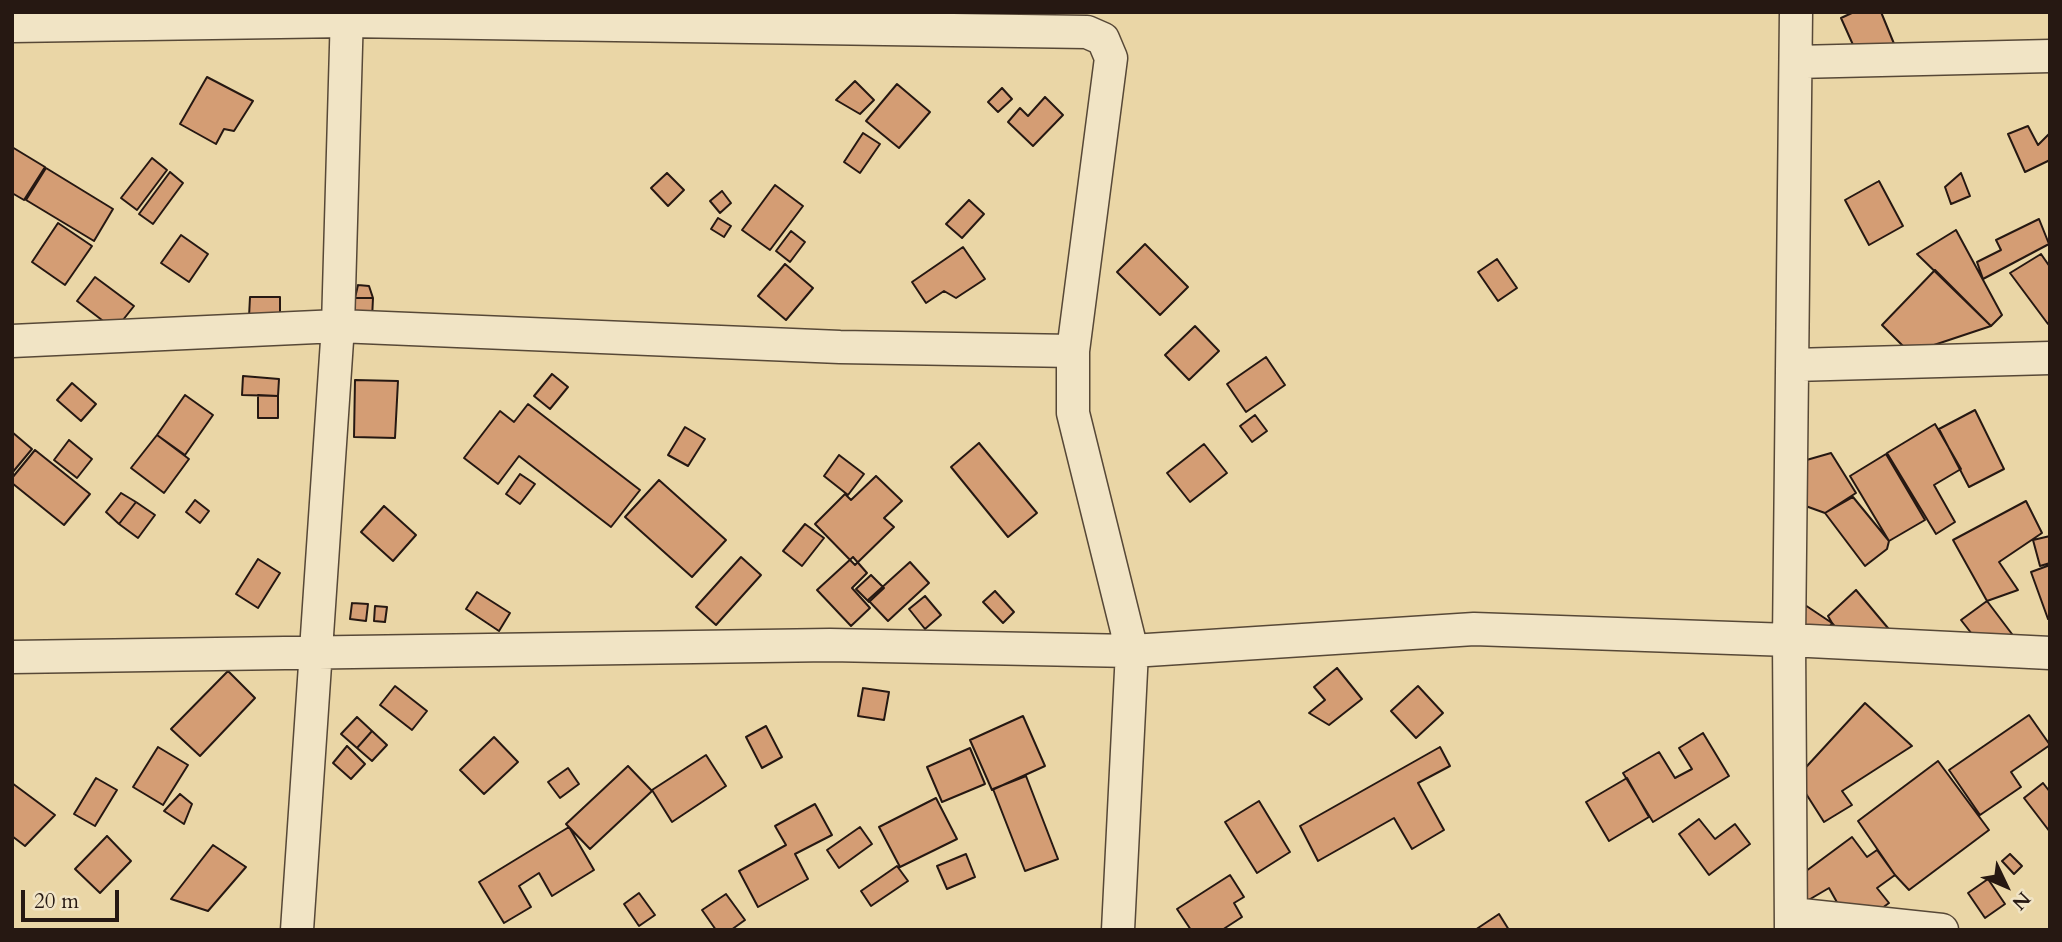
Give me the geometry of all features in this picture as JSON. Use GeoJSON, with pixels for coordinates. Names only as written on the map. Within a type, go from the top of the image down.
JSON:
{"type":"FeatureCollection","features":[{"type":"Feature","properties":{"kind":"street"},"geometry":{"type":"LineString","coordinates":[[1796,12],[1789,640],[1791,922],[1942,930]]}},
{"type":"Feature","properties":{"kind":"street"},"geometry":{"type":"LineString","coordinates":[[297,930],[338,327],[346,17]]}},
{"type":"Feature","properties":{"kind":"street"},"geometry":{"type":"LineString","coordinates":[[12,26],[346,17],[1087,32],[1103,39],[1111,58],[1073,351],[1073,413],[1132,651],[1118,930]]}},
{"type":"Feature","properties":{"kind":"street"},"geometry":{"type":"LineString","coordinates":[[1796,62],[2050,56]]}},
{"type":"Feature","properties":{"kind":"street"},"geometry":{"type":"LineString","coordinates":[[12,341],[338,327],[841,347],[1073,351]]}},
{"type":"Feature","properties":{"kind":"street"},"geometry":{"type":"LineString","coordinates":[[1793,365],[2050,358]]}},
{"type":"Feature","properties":{"kind":"street"},"geometry":{"type":"LineString","coordinates":[[12,657],[830,645],[1132,651],[1474,629],[1789,640],[2050,653]]}},
{"type":"Feature","properties":{"kind":"building"},"geometry":{"type":"Polygon","coordinates":[[[925,12],[956,12],[946,27],[925,12]]]}},
{"type":"Feature","properties":{"kind":"building"},"geometry":{"type":"Polygon","coordinates":[[[1854,12],[1881,12],[1897,51],[1858,56],[1841,18],[1854,12]]]}},
{"type":"Feature","properties":{"kind":"building"},"geometry":{"type":"Polygon","coordinates":[[[207,77],[253,101],[234,131],[224,129],[216,144],[180,124],[207,77]]]}},
{"type":"Feature","properties":{"kind":"building"},"geometry":{"type":"Polygon","coordinates":[[[855,81],[874,100],[860,114],[836,100],[855,81]]]}},
{"type":"Feature","properties":{"kind":"building"},"geometry":{"type":"Polygon","coordinates":[[[897,84],[930,112],[899,148],[866,121],[897,84]]]}},
{"type":"Feature","properties":{"kind":"building"},"geometry":{"type":"Polygon","coordinates":[[[1002,88],[1012,99],[998,112],[988,102],[1002,88]]]}},
{"type":"Feature","properties":{"kind":"building"},"geometry":{"type":"Polygon","coordinates":[[[1045,97],[1063,115],[1033,146],[1008,122],[1020,108],[1028,116],[1045,97]]]}},
{"type":"Feature","properties":{"kind":"building"},"geometry":{"type":"Polygon","coordinates":[[[2028,126],[2038,145],[2050,133],[2050,160],[2025,172],[2008,134],[2028,126]]]}},
{"type":"Feature","properties":{"kind":"building"},"geometry":{"type":"Polygon","coordinates":[[[863,133],[880,144],[860,173],[844,162],[863,133]]]}},
{"type":"Feature","properties":{"kind":"building"},"geometry":{"type":"Polygon","coordinates":[[[12,147],[45,167],[24,200],[12,193],[12,147]]]}},
{"type":"Feature","properties":{"kind":"building"},"geometry":{"type":"Polygon","coordinates":[[[152,158],[167,170],[137,210],[121,198],[152,158]]]}},
{"type":"Feature","properties":{"kind":"building"},"geometry":{"type":"Polygon","coordinates":[[[46,168],[113,209],[94,241],[26,200],[46,168]]]}},
{"type":"Feature","properties":{"kind":"building"},"geometry":{"type":"Polygon","coordinates":[[[170,172],[183,183],[153,224],[139,214],[170,172]]]}},
{"type":"Feature","properties":{"kind":"building"},"geometry":{"type":"Polygon","coordinates":[[[667,173],[684,190],[668,206],[651,188],[667,173]]]}},
{"type":"Feature","properties":{"kind":"building"},"geometry":{"type":"Polygon","coordinates":[[[1961,173],[1970,196],[1951,204],[1945,187],[1961,173]]]}},
{"type":"Feature","properties":{"kind":"building"},"geometry":{"type":"Polygon","coordinates":[[[1879,181],[1903,226],[1869,245],[1845,200],[1879,181]]]}},
{"type":"Feature","properties":{"kind":"building"},"geometry":{"type":"Polygon","coordinates":[[[775,185],[803,206],[770,250],[742,230],[775,185]]]}},
{"type":"Feature","properties":{"kind":"building"},"geometry":{"type":"Polygon","coordinates":[[[722,191],[731,203],[720,213],[710,201],[722,191]]]}},
{"type":"Feature","properties":{"kind":"building"},"geometry":{"type":"Polygon","coordinates":[[[969,200],[984,214],[962,238],[946,224],[969,200]]]}},
{"type":"Feature","properties":{"kind":"building"},"geometry":{"type":"Polygon","coordinates":[[[718,218],[731,226],[724,237],[711,229],[718,218]]]}},
{"type":"Feature","properties":{"kind":"building"},"geometry":{"type":"Polygon","coordinates":[[[2039,219],[2049,244],[1983,279],[1977,262],[2001,250],[1996,240],[2039,219]]]}},
{"type":"Feature","properties":{"kind":"building"},"geometry":{"type":"Polygon","coordinates":[[[58,223],[92,246],[65,285],[32,262],[58,223]]]}},
{"type":"Feature","properties":{"kind":"building"},"geometry":{"type":"Polygon","coordinates":[[[1956,230],[2002,315],[1991,326],[1917,254],[1956,230]]]}},
{"type":"Feature","properties":{"kind":"building"},"geometry":{"type":"Polygon","coordinates":[[[791,231],[805,242],[790,262],[776,251],[791,231]]]}},
{"type":"Feature","properties":{"kind":"building"},"geometry":{"type":"Polygon","coordinates":[[[181,235],[208,254],[189,282],[161,263],[181,235]]]}},
{"type":"Feature","properties":{"kind":"building"},"geometry":{"type":"Polygon","coordinates":[[[1145,244],[1188,287],[1160,315],[1117,272],[1145,244]]]}},
{"type":"Feature","properties":{"kind":"building"},"geometry":{"type":"Polygon","coordinates":[[[963,247],[985,279],[956,298],[944,291],[926,303],[912,282],[963,247]]]}},
{"type":"Feature","properties":{"kind":"building"},"geometry":{"type":"Polygon","coordinates":[[[2041,254],[2050,267],[2048,324],[2010,273],[2041,254]]]}},
{"type":"Feature","properties":{"kind":"building"},"geometry":{"type":"Polygon","coordinates":[[[1497,259],[1517,288],[1498,301],[1478,272],[1497,259]]]}},
{"type":"Feature","properties":{"kind":"building"},"geometry":{"type":"Polygon","coordinates":[[[785,264],[813,288],[786,320],[758,296],[785,264]]]}},
{"type":"Feature","properties":{"kind":"building"},"geometry":{"type":"Polygon","coordinates":[[[1935,270],[1991,326],[1910,353],[1882,325],[1935,270]]]}},
{"type":"Feature","properties":{"kind":"building"},"geometry":{"type":"Polygon","coordinates":[[[95,277],[134,306],[115,330],[77,301],[95,277]]]}},
{"type":"Feature","properties":{"kind":"building"},"geometry":{"type":"Polygon","coordinates":[[[358,285],[369,286],[373,298],[355,298],[358,285]]]}},
{"type":"Feature","properties":{"kind":"building"},"geometry":{"type":"Polygon","coordinates":[[[250,297],[280,297],[280,317],[249,317],[250,297]]]}},
{"type":"Feature","properties":{"kind":"building"},"geometry":{"type":"Polygon","coordinates":[[[355,298],[373,298],[372,319],[354,318],[355,298]]]}},
{"type":"Feature","properties":{"kind":"building"},"geometry":{"type":"Polygon","coordinates":[[[1195,326],[1219,351],[1189,380],[1165,355],[1195,326]]]}},
{"type":"Feature","properties":{"kind":"building"},"geometry":{"type":"Polygon","coordinates":[[[1266,357],[1285,385],[1246,412],[1227,384],[1266,357]]]}},
{"type":"Feature","properties":{"kind":"building"},"geometry":{"type":"Polygon","coordinates":[[[552,374],[568,387],[550,409],[534,396],[552,374]]]}},
{"type":"Feature","properties":{"kind":"building"},"geometry":{"type":"Polygon","coordinates":[[[243,376],[279,379],[278,396],[242,395],[243,376]]]}},
{"type":"Feature","properties":{"kind":"building"},"geometry":{"type":"Polygon","coordinates":[[[355,380],[398,381],[395,438],[354,437],[355,380]]]}},
{"type":"Feature","properties":{"kind":"building"},"geometry":{"type":"Polygon","coordinates":[[[72,383],[96,404],[81,421],[57,400],[72,383]]]}},
{"type":"Feature","properties":{"kind":"building"},"geometry":{"type":"Polygon","coordinates":[[[185,395],[213,415],[185,455],[157,435],[185,395]]]}},
{"type":"Feature","properties":{"kind":"building"},"geometry":{"type":"Polygon","coordinates":[[[258,395],[278,396],[278,418],[258,418],[258,395]]]}},
{"type":"Feature","properties":{"kind":"building"},"geometry":{"type":"Polygon","coordinates":[[[528,404],[640,490],[611,527],[519,456],[498,484],[464,458],[500,411],[514,422],[528,404]]]}},
{"type":"Feature","properties":{"kind":"building"},"geometry":{"type":"Polygon","coordinates":[[[1975,410],[2004,469],[1969,487],[1939,429],[1975,410]]]}},
{"type":"Feature","properties":{"kind":"building"},"geometry":{"type":"Polygon","coordinates":[[[1255,415],[1267,431],[1252,442],[1240,426],[1255,415]]]}},
{"type":"Feature","properties":{"kind":"building"},"geometry":{"type":"Polygon","coordinates":[[[1935,424],[1961,469],[1934,485],[1955,522],[1936,534],[1887,453],[1935,424]]]}},
{"type":"Feature","properties":{"kind":"building"},"geometry":{"type":"Polygon","coordinates":[[[685,427],[705,439],[688,466],[668,455],[685,427]]]}},
{"type":"Feature","properties":{"kind":"building"},"geometry":{"type":"Polygon","coordinates":[[[12,432],[32,449],[12,473],[12,432]]]}},
{"type":"Feature","properties":{"kind":"building"},"geometry":{"type":"Polygon","coordinates":[[[157,435],[189,459],[164,493],[131,468],[157,435]]]}},
{"type":"Feature","properties":{"kind":"building"},"geometry":{"type":"Polygon","coordinates":[[[69,440],[92,459],[77,478],[54,460],[69,440]]]}},
{"type":"Feature","properties":{"kind":"building"},"geometry":{"type":"Polygon","coordinates":[[[979,443],[1037,513],[1008,537],[951,467],[979,443]]]}},
{"type":"Feature","properties":{"kind":"building"},"geometry":{"type":"Polygon","coordinates":[[[1204,444],[1227,473],[1190,502],[1167,473],[1204,444]]]}},
{"type":"Feature","properties":{"kind":"building"},"geometry":{"type":"Polygon","coordinates":[[[35,450],[90,494],[64,525],[12,483],[12,478],[35,450]]]}},
{"type":"Feature","properties":{"kind":"building"},"geometry":{"type":"Polygon","coordinates":[[[1831,453],[1856,493],[1825,513],[1800,504],[1803,461],[1831,453]]]}},
{"type":"Feature","properties":{"kind":"building"},"geometry":{"type":"Polygon","coordinates":[[[1886,454],[1925,520],[1889,541],[1850,476],[1886,454]]]}},
{"type":"Feature","properties":{"kind":"building"},"geometry":{"type":"Polygon","coordinates":[[[839,455],[864,474],[848,495],[824,476],[839,455]]]}},
{"type":"Feature","properties":{"kind":"building"},"geometry":{"type":"Polygon","coordinates":[[[520,474],[535,484],[520,504],[506,494],[520,474]]]}},
{"type":"Feature","properties":{"kind":"building"},"geometry":{"type":"Polygon","coordinates":[[[876,476],[902,501],[884,518],[894,527],[855,565],[815,524],[845,494],[851,500],[876,476]]]}},
{"type":"Feature","properties":{"kind":"building"},"geometry":{"type":"Polygon","coordinates":[[[659,480],[726,540],[692,577],[625,517],[659,480]]]}},
{"type":"Feature","properties":{"kind":"building"},"geometry":{"type":"Polygon","coordinates":[[[121,493],[136,502],[119,524],[106,512],[121,493]]]}},
{"type":"Feature","properties":{"kind":"building"},"geometry":{"type":"Polygon","coordinates":[[[1853,497],[1889,541],[1887,549],[1865,566],[1825,513],[1853,497]]]}},
{"type":"Feature","properties":{"kind":"building"},"geometry":{"type":"Polygon","coordinates":[[[195,500],[209,511],[200,523],[186,512],[195,500]]]}},
{"type":"Feature","properties":{"kind":"building"},"geometry":{"type":"Polygon","coordinates":[[[2026,501],[2042,533],[1999,562],[2018,590],[1987,601],[1953,540],[2026,501]]]}},
{"type":"Feature","properties":{"kind":"building"},"geometry":{"type":"Polygon","coordinates":[[[136,502],[155,515],[138,538],[119,524],[136,502]]]}},
{"type":"Feature","properties":{"kind":"building"},"geometry":{"type":"Polygon","coordinates":[[[384,506],[416,535],[393,561],[361,532],[384,506]]]}},
{"type":"Feature","properties":{"kind":"building"},"geometry":{"type":"Polygon","coordinates":[[[805,524],[824,538],[802,566],[783,551],[805,524]]]}},
{"type":"Feature","properties":{"kind":"building"},"geometry":{"type":"Polygon","coordinates":[[[2050,536],[2050,563],[2040,566],[2033,540],[2050,536]]]}},
{"type":"Feature","properties":{"kind":"building"},"geometry":{"type":"Polygon","coordinates":[[[741,557],[761,575],[716,625],[696,607],[741,557]]]}},
{"type":"Feature","properties":{"kind":"building"},"geometry":{"type":"Polygon","coordinates":[[[853,557],[867,573],[852,588],[870,608],[851,626],[817,590],[853,557]]]}},
{"type":"Feature","properties":{"kind":"building"},"geometry":{"type":"Polygon","coordinates":[[[258,559],[280,573],[258,608],[236,594],[258,559]]]}},
{"type":"Feature","properties":{"kind":"building"},"geometry":{"type":"Polygon","coordinates":[[[910,562],[929,583],[888,621],[868,600],[910,562]]]}},
{"type":"Feature","properties":{"kind":"building"},"geometry":{"type":"Polygon","coordinates":[[[2050,565],[2050,618],[2048,619],[2031,572],[2050,565]]]}},
{"type":"Feature","properties":{"kind":"building"},"geometry":{"type":"Polygon","coordinates":[[[871,575],[884,588],[869,602],[856,589],[871,575]]]}},
{"type":"Feature","properties":{"kind":"building"},"geometry":{"type":"Polygon","coordinates":[[[1856,590],[1898,640],[1843,636],[1832,623],[1828,616],[1856,590]]]}},
{"type":"Feature","properties":{"kind":"building"},"geometry":{"type":"Polygon","coordinates":[[[995,591],[1014,612],[1003,623],[983,602],[995,591]]]}},
{"type":"Feature","properties":{"kind":"building"},"geometry":{"type":"Polygon","coordinates":[[[477,592],[510,613],[499,631],[466,609],[477,592]]]}},
{"type":"Feature","properties":{"kind":"building"},"geometry":{"type":"Polygon","coordinates":[[[925,596],[941,615],[925,629],[909,609],[925,596]]]}},
{"type":"Feature","properties":{"kind":"building"},"geometry":{"type":"Polygon","coordinates":[[[1799,601],[1832,623],[1824,635],[1796,633],[1799,601]]]}},
{"type":"Feature","properties":{"kind":"building"},"geometry":{"type":"Polygon","coordinates":[[[1987,601],[2018,642],[1979,643],[1961,620],[1987,601]]]}},
{"type":"Feature","properties":{"kind":"building"},"geometry":{"type":"Polygon","coordinates":[[[352,603],[368,604],[366,621],[350,619],[352,603]]]}},
{"type":"Feature","properties":{"kind":"building"},"geometry":{"type":"Polygon","coordinates":[[[375,606],[387,607],[385,622],[374,621],[375,606]]]}},
{"type":"Feature","properties":{"kind":"building"},"geometry":{"type":"Polygon","coordinates":[[[1337,668],[1362,699],[1329,725],[1309,713],[1325,700],[1314,687],[1337,668]]]}},
{"type":"Feature","properties":{"kind":"building"},"geometry":{"type":"Polygon","coordinates":[[[228,671],[255,698],[200,756],[171,729],[228,671]]]}},
{"type":"Feature","properties":{"kind":"building"},"geometry":{"type":"Polygon","coordinates":[[[395,686],[427,711],[412,730],[380,705],[395,686]]]}},
{"type":"Feature","properties":{"kind":"building"},"geometry":{"type":"Polygon","coordinates":[[[1418,686],[1443,713],[1416,738],[1391,711],[1418,686]]]}},
{"type":"Feature","properties":{"kind":"building"},"geometry":{"type":"Polygon","coordinates":[[[863,688],[889,692],[884,720],[858,716],[863,688]]]}},
{"type":"Feature","properties":{"kind":"building"},"geometry":{"type":"Polygon","coordinates":[[[1865,703],[1912,746],[1842,791],[1852,805],[1824,822],[1796,778],[1865,703]]]}},
{"type":"Feature","properties":{"kind":"building"},"geometry":{"type":"Polygon","coordinates":[[[2029,715],[2050,745],[2011,772],[2021,787],[1980,815],[1949,770],[2029,715]]]}},
{"type":"Feature","properties":{"kind":"building"},"geometry":{"type":"Polygon","coordinates":[[[1023,716],[1045,766],[992,790],[970,740],[1023,716]]]}},
{"type":"Feature","properties":{"kind":"building"},"geometry":{"type":"Polygon","coordinates":[[[357,717],[372,731],[357,748],[341,734],[357,717]]]}},
{"type":"Feature","properties":{"kind":"building"},"geometry":{"type":"Polygon","coordinates":[[[766,726],[782,757],[762,768],[746,737],[766,726]]]}},
{"type":"Feature","properties":{"kind":"building"},"geometry":{"type":"Polygon","coordinates":[[[372,731],[387,745],[372,761],[357,748],[372,731]]]}},
{"type":"Feature","properties":{"kind":"building"},"geometry":{"type":"Polygon","coordinates":[[[1703,733],[1729,776],[1653,822],[1623,773],[1659,752],[1675,778],[1692,769],[1679,748],[1703,733]]]}},
{"type":"Feature","properties":{"kind":"building"},"geometry":{"type":"Polygon","coordinates":[[[494,737],[518,762],[484,794],[460,770],[494,737]]]}},
{"type":"Feature","properties":{"kind":"building"},"geometry":{"type":"Polygon","coordinates":[[[347,746],[365,764],[351,779],[333,763],[347,746]]]}},
{"type":"Feature","properties":{"kind":"building"},"geometry":{"type":"Polygon","coordinates":[[[158,747],[188,765],[163,805],[133,787],[158,747]]]}},
{"type":"Feature","properties":{"kind":"building"},"geometry":{"type":"Polygon","coordinates":[[[1440,747],[1450,766],[1418,783],[1444,830],[1412,849],[1394,818],[1318,861],[1300,826],[1440,747]]]}},
{"type":"Feature","properties":{"kind":"building"},"geometry":{"type":"Polygon","coordinates":[[[970,748],[985,784],[942,802],[927,767],[970,748]]]}},
{"type":"Feature","properties":{"kind":"building"},"geometry":{"type":"Polygon","coordinates":[[[706,755],[726,786],[672,822],[652,790],[706,755]]]}},
{"type":"Feature","properties":{"kind":"building"},"geometry":{"type":"Polygon","coordinates":[[[1938,761],[1989,830],[1909,890],[1895,875],[1858,821],[1938,761]]]}},
{"type":"Feature","properties":{"kind":"building"},"geometry":{"type":"Polygon","coordinates":[[[628,766],[652,791],[590,849],[566,824],[628,766]]]}},
{"type":"Feature","properties":{"kind":"building"},"geometry":{"type":"Polygon","coordinates":[[[568,768],[579,784],[560,798],[548,782],[568,768]]]}},
{"type":"Feature","properties":{"kind":"building"},"geometry":{"type":"Polygon","coordinates":[[[1026,776],[1058,859],[1025,871],[993,789],[1026,776]]]}},
{"type":"Feature","properties":{"kind":"building"},"geometry":{"type":"Polygon","coordinates":[[[96,778],[117,790],[95,826],[74,814],[96,778]]]}},
{"type":"Feature","properties":{"kind":"building"},"geometry":{"type":"Polygon","coordinates":[[[1627,778],[1649,817],[1609,841],[1586,802],[1627,778]]]}},
{"type":"Feature","properties":{"kind":"building"},"geometry":{"type":"Polygon","coordinates":[[[12,783],[55,815],[25,846],[12,836],[12,783]]]}},
{"type":"Feature","properties":{"kind":"building"},"geometry":{"type":"Polygon","coordinates":[[[2043,783],[2050,792],[2050,832],[2024,798],[2043,783]]]}},
{"type":"Feature","properties":{"kind":"building"},"geometry":{"type":"Polygon","coordinates":[[[180,794],[192,804],[184,824],[164,811],[180,794]]]}},
{"type":"Feature","properties":{"kind":"building"},"geometry":{"type":"Polygon","coordinates":[[[936,798],[957,839],[900,867],[879,827],[936,798]]]}},
{"type":"Feature","properties":{"kind":"building"},"geometry":{"type":"Polygon","coordinates":[[[1259,801],[1290,852],[1257,873],[1225,822],[1259,801]]]}},
{"type":"Feature","properties":{"kind":"building"},"geometry":{"type":"Polygon","coordinates":[[[815,804],[832,835],[795,854],[808,879],[758,907],[739,871],[786,845],[775,826],[815,804]]]}},
{"type":"Feature","properties":{"kind":"building"},"geometry":{"type":"Polygon","coordinates":[[[1699,819],[1715,839],[1735,824],[1750,844],[1709,875],[1679,834],[1699,819]]]}},
{"type":"Feature","properties":{"kind":"building"},"geometry":{"type":"Polygon","coordinates":[[[569,827],[594,870],[552,896],[539,873],[519,886],[531,907],[504,923],[479,882],[569,827]]]}},
{"type":"Feature","properties":{"kind":"building"},"geometry":{"type":"Polygon","coordinates":[[[860,827],[872,844],[839,868],[827,850],[860,827]]]}},
{"type":"Feature","properties":{"kind":"building"},"geometry":{"type":"Polygon","coordinates":[[[107,836],[131,861],[100,893],[75,869],[107,836]]]}},
{"type":"Feature","properties":{"kind":"building"},"geometry":{"type":"Polygon","coordinates":[[[1852,837],[1867,857],[1877,850],[1895,875],[1877,888],[1889,903],[1870,917],[1843,913],[1829,888],[1800,905],[1798,877],[1852,837]]]}},
{"type":"Feature","properties":{"kind":"building"},"geometry":{"type":"Polygon","coordinates":[[[213,845],[246,867],[208,911],[171,899],[213,845]]]}},
{"type":"Feature","properties":{"kind":"building"},"geometry":{"type":"Polygon","coordinates":[[[966,854],[975,877],[947,889],[937,866],[966,854]]]}},
{"type":"Feature","properties":{"kind":"building"},"geometry":{"type":"Polygon","coordinates":[[[2010,854],[2022,866],[2014,874],[2002,861],[2010,854]]]}},
{"type":"Feature","properties":{"kind":"building"},"geometry":{"type":"Polygon","coordinates":[[[897,866],[908,881],[871,906],[861,891],[897,866]]]}},
{"type":"Feature","properties":{"kind":"building"},"geometry":{"type":"Polygon","coordinates":[[[1230,875],[1244,897],[1234,903],[1242,917],[1222,930],[1191,930],[1177,909],[1230,875]]]}},
{"type":"Feature","properties":{"kind":"building"},"geometry":{"type":"Polygon","coordinates":[[[1988,879],[2005,904],[1985,918],[1968,893],[1988,879]]]}},
{"type":"Feature","properties":{"kind":"building"},"geometry":{"type":"Polygon","coordinates":[[[639,893],[655,915],[639,926],[624,904],[639,893]]]}},
{"type":"Feature","properties":{"kind":"building"},"geometry":{"type":"Polygon","coordinates":[[[726,894],[745,920],[731,930],[716,930],[702,910],[726,894]]]}},
{"type":"Feature","properties":{"kind":"building"},"geometry":{"type":"Polygon","coordinates":[[[1499,914],[1509,930],[1475,930],[1499,914]]]}}]}
